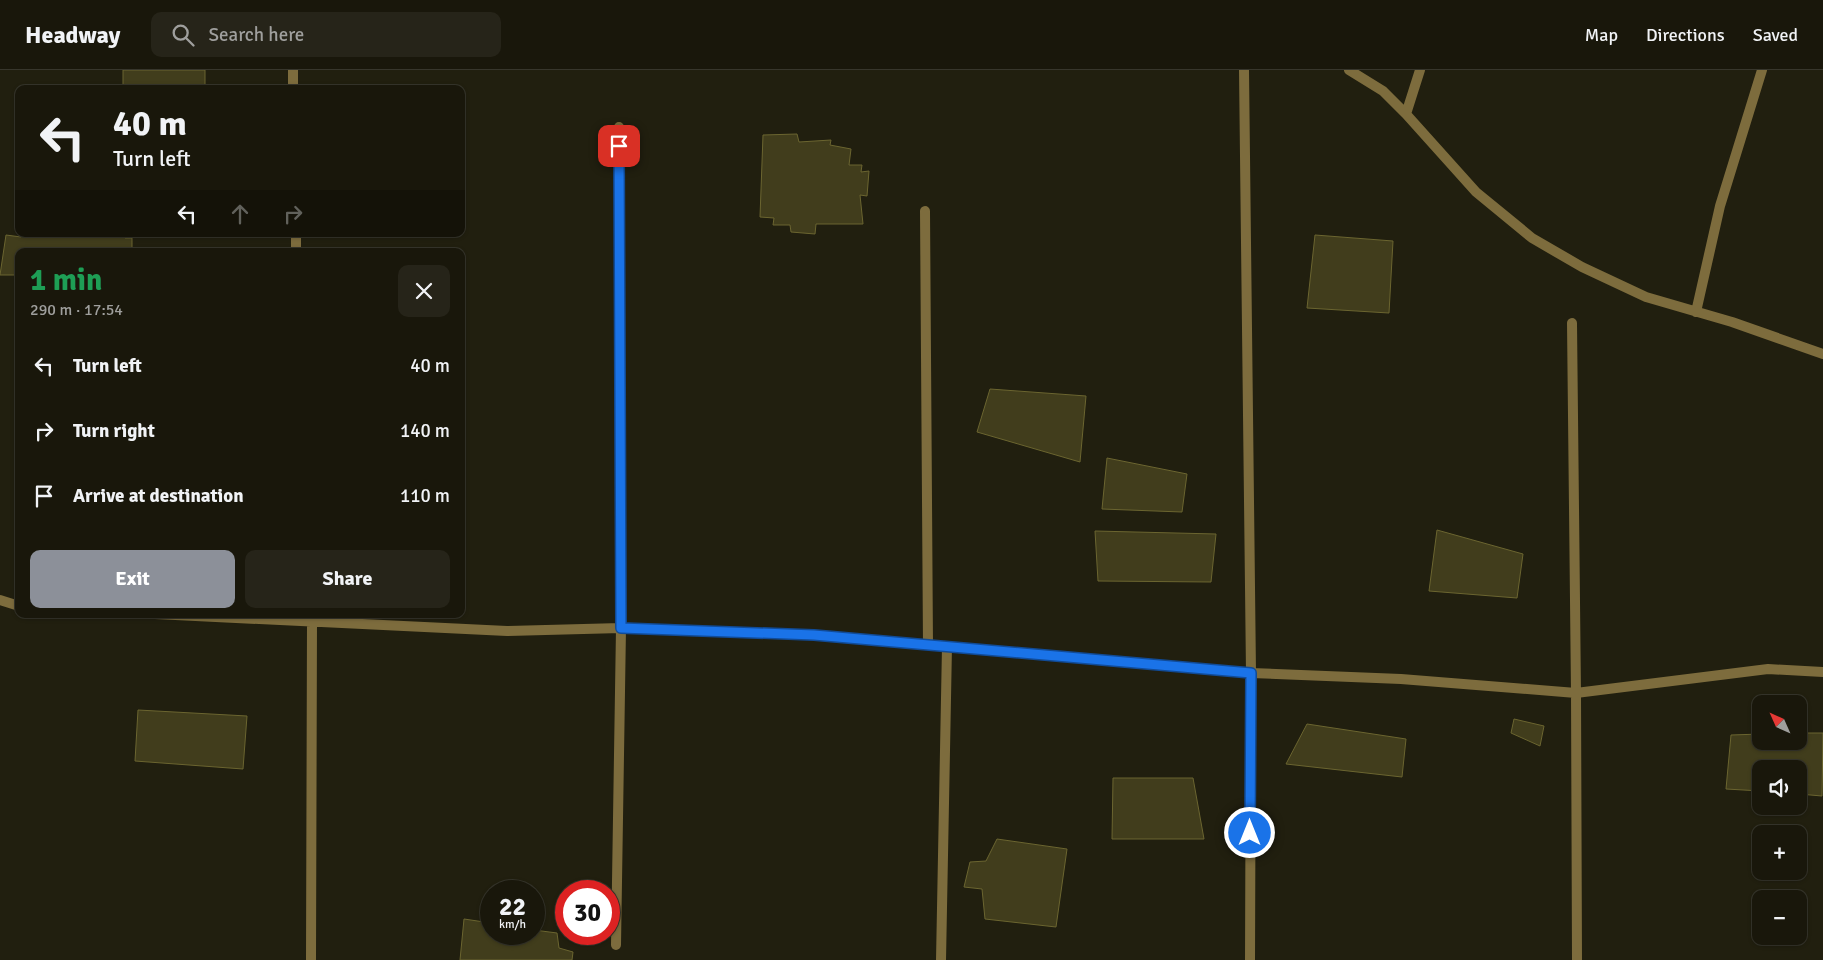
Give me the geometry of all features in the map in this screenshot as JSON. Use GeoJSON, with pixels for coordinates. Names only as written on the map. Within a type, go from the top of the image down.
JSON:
{"type":"FeatureCollection","features":[{"type":"Feature","properties":{"kind":"street"},"geometry":{"type":"LineString","coordinates":[[293,70],[293,85]]}},
{"type":"Feature","properties":{"kind":"street"},"geometry":{"type":"LineString","coordinates":[[1244,70],[1251,673],[1250,960]]}},
{"type":"Feature","properties":{"kind":"street"},"geometry":{"type":"LineString","coordinates":[[1349,70],[1383,90],[1476,192],[1532,238],[1582,267],[1646,297],[1823,354]]}},
{"type":"Feature","properties":{"kind":"street"},"geometry":{"type":"LineString","coordinates":[[1406,114],[1420,70]]}},
{"type":"Feature","properties":{"kind":"street"},"geometry":{"type":"LineString","coordinates":[[1696,312],[1720,206],[1762,70]]}},
{"type":"Feature","properties":{"kind":"street"},"geometry":{"type":"LineString","coordinates":[[617,880],[621,628],[619,126]]}},
{"type":"Feature","properties":{"kind":"street"},"geometry":{"type":"LineString","coordinates":[[925,211],[928,644]]}},
{"type":"Feature","properties":{"kind":"street"},"geometry":{"type":"LineString","coordinates":[[1572,323],[1577,960]]}},
{"type":"Feature","properties":{"kind":"street"},"geometry":{"type":"LineString","coordinates":[[0,600],[15,605]]}},
{"type":"Feature","properties":{"kind":"street"},"geometry":{"type":"LineString","coordinates":[[311,960],[310,618],[507,631],[621,628],[814,635],[1251,673],[1401,679],[1576,693],[1768,669],[1823,672]]}},
{"type":"Feature","properties":{"kind":"street"},"geometry":{"type":"LineString","coordinates":[[941,960],[947,646]]}},
{"type":"Feature","properties":{"kind":"building"},"geometry":{"type":"Polygon","coordinates":[[[123,70],[205,70],[205,85],[123,85],[123,70]]]}},
{"type":"Feature","properties":{"kind":"building"},"geometry":{"type":"Polygon","coordinates":[[[797,134],[799,142],[831,140],[830,145],[851,149],[849,165],[862,165],[861,172],[869,171],[867,196],[860,195],[863,224],[816,224],[815,234],[791,232],[790,225],[773,225],[774,218],[760,217],[763,135],[797,134]]]}},
{"type":"Feature","properties":{"kind":"building"},"geometry":{"type":"Polygon","coordinates":[[[6,235],[15,237],[125,237],[132,238],[132,248],[15,248],[15,275],[0,275],[6,235]]]}},
{"type":"Feature","properties":{"kind":"building"},"geometry":{"type":"Polygon","coordinates":[[[1315,235],[1393,241],[1389,313],[1307,308],[1315,235]]]}},
{"type":"Feature","properties":{"kind":"building"},"geometry":{"type":"Polygon","coordinates":[[[990,389],[1086,396],[1080,462],[977,432],[990,389]]]}},
{"type":"Feature","properties":{"kind":"building"},"geometry":{"type":"Polygon","coordinates":[[[1107,458],[1187,474],[1182,512],[1102,509],[1107,458]]]}},
{"type":"Feature","properties":{"kind":"building"},"geometry":{"type":"Polygon","coordinates":[[[1437,530],[1523,554],[1517,598],[1429,591],[1437,530]]]}},
{"type":"Feature","properties":{"kind":"building"},"geometry":{"type":"Polygon","coordinates":[[[1095,531],[1216,534],[1211,582],[1098,581],[1095,531]]]}},
{"type":"Feature","properties":{"kind":"building"},"geometry":{"type":"Polygon","coordinates":[[[138,710],[247,716],[243,769],[135,761],[138,710]]]}},
{"type":"Feature","properties":{"kind":"building"},"geometry":{"type":"Polygon","coordinates":[[[1514,719],[1544,726],[1540,746],[1511,733],[1514,719]]]}},
{"type":"Feature","properties":{"kind":"building"},"geometry":{"type":"Polygon","coordinates":[[[1307,724],[1406,739],[1402,777],[1286,764],[1307,724]]]}},
{"type":"Feature","properties":{"kind":"building"},"geometry":{"type":"Polygon","coordinates":[[[1808,733],[1823,733],[1822,796],[1807,795],[1807,760],[1752,760],[1752,790],[1726,789],[1731,735],[1752,734],[1752,750],[1808,750],[1808,733]]]}},
{"type":"Feature","properties":{"kind":"building"},"geometry":{"type":"Polygon","coordinates":[[[1113,778],[1193,778],[1204,839],[1112,839],[1113,778]]]}},
{"type":"Feature","properties":{"kind":"building"},"geometry":{"type":"Polygon","coordinates":[[[997,839],[1067,849],[1056,927],[985,919],[982,889],[964,887],[970,862],[986,861],[997,839]]]}},
{"type":"Feature","properties":{"kind":"building"},"geometry":{"type":"Polygon","coordinates":[[[464,919],[480,921],[480,945],[545,945],[545,931],[555,933],[555,945],[559,945],[559,948],[573,952],[572,960],[460,960],[464,919]]]}},
{"type":"Feature","properties":{"kind":"route"},"geometry":{"type":"LineString","coordinates":[[619,146],[621,628],[814,635],[1251,673],[1250,833]]}}]}
